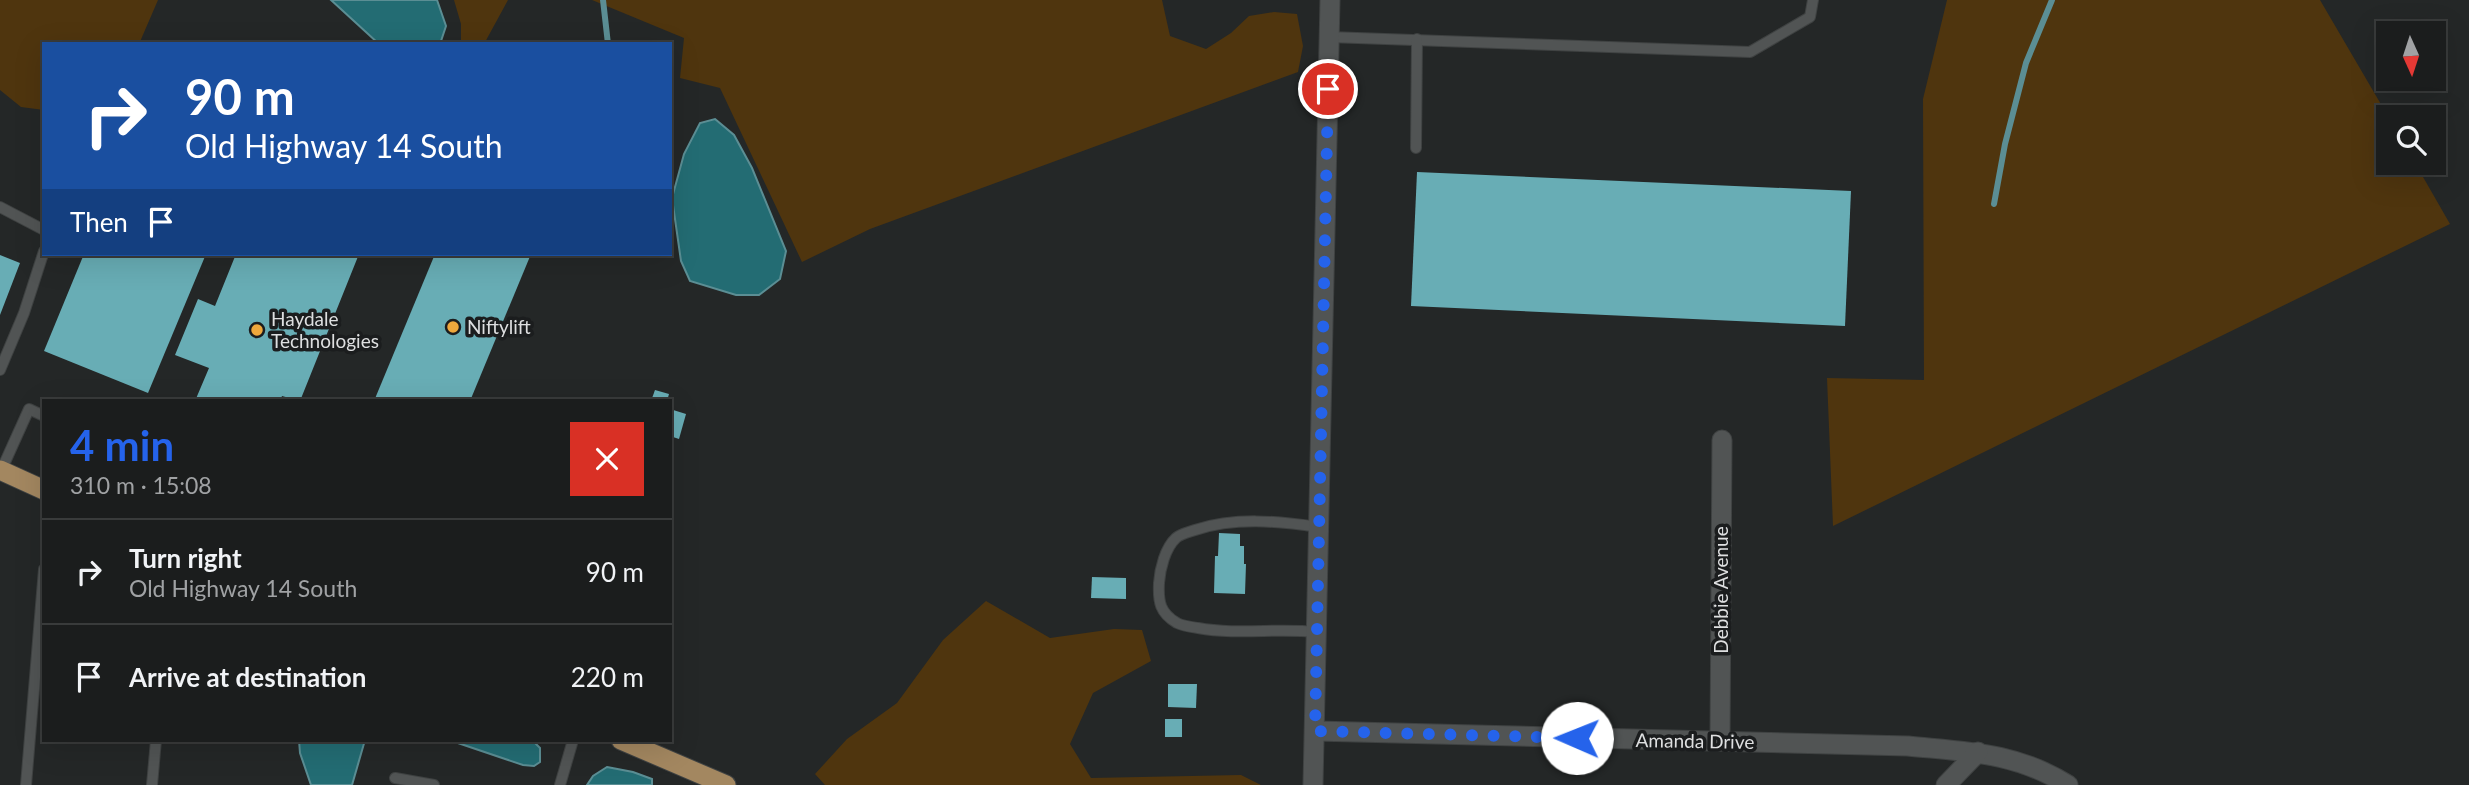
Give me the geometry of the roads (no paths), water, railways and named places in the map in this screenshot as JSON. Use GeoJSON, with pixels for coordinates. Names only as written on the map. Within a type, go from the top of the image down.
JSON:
{"type":"FeatureCollection","features":[{"type":"Feature","properties":{"kind":"main road"},"geometry":{"type":"LineString","coordinates":[[0,471],[42,489]]}},
{"type":"Feature","properties":{"kind":"main road"},"geometry":{"type":"LineString","coordinates":[[626,742],[726,785]]}},
{"type":"Feature","properties":{"kind":"street"},"geometry":{"type":"LineString","coordinates":[[1312,785],[1330,0]]}},
{"type":"Feature","properties":{"kind":"street","name":"Debbie Avenue"},"geometry":{"type":"LineString","coordinates":[[1720,740],[1722,440]]}},
{"type":"Feature","properties":{"kind":"street","name":"Amanda Drive"},"geometry":{"type":"LineString","coordinates":[[1315,731],[1908,746],[1978,752],[2023,762],[2068,785]]}},
{"type":"Feature","properties":{"kind":"street"},"geometry":{"type":"LineString","coordinates":[[1946,785],[1978,752]]}},
{"type":"Feature","properties":{"kind":"lane"},"geometry":{"type":"LineString","coordinates":[[1329,37],[1750,52],[1810,17],[1813,0]]}},
{"type":"Feature","properties":{"kind":"lane"},"geometry":{"type":"LineString","coordinates":[[1416,148],[1417,39]]}},
{"type":"Feature","properties":{"kind":"lane"},"geometry":{"type":"LineString","coordinates":[[0,207],[42,229]]}},
{"type":"Feature","properties":{"kind":"lane"},"geometry":{"type":"LineString","coordinates":[[0,370],[24,313],[42,256]]}},
{"type":"Feature","properties":{"kind":"lane"},"geometry":{"type":"LineString","coordinates":[[0,471],[29,410],[42,415]]}},
{"type":"Feature","properties":{"kind":"lane"},"geometry":{"type":"LineString","coordinates":[[1316,632],[1293,629],[1215,631],[1180,624],[1162,612],[1158,599],[1166,552],[1176,537],[1229,521],[1318,527]]}},
{"type":"Feature","properties":{"kind":"lane"},"geometry":{"type":"LineString","coordinates":[[26,785],[42,593]]}},
{"type":"Feature","properties":{"kind":"lane"},"geometry":{"type":"LineString","coordinates":[[152,785],[156,742]]}},
{"type":"Feature","properties":{"kind":"lane"},"geometry":{"type":"LineString","coordinates":[[560,785],[572,742]]}},
{"type":"Feature","properties":{"kind":"lane"},"geometry":{"type":"LineString","coordinates":[[395,778],[435,785]]}},
{"type":"Feature","properties":{"kind":"water"},"geometry":{"type":"Polygon","coordinates":[[[331,0],[437,0],[446,26],[441,42],[377,42],[331,0]]]}},
{"type":"Feature","properties":{"kind":"water"},"geometry":{"type":"Polygon","coordinates":[[[715,119],[734,135],[752,168],[786,251],[780,279],[759,295],[736,295],[690,281],[681,261],[672,198],[684,154],[700,123],[715,119]]]}},
{"type":"Feature","properties":{"kind":"water"},"geometry":{"type":"Polygon","coordinates":[[[299,742],[364,742],[352,785],[311,785],[300,753],[299,742]]]}},
{"type":"Feature","properties":{"kind":"water"},"geometry":{"type":"Polygon","coordinates":[[[455,742],[534,742],[540,748],[540,762],[534,766],[523,765],[455,742]]]}},
{"type":"Feature","properties":{"kind":"water"},"geometry":{"type":"Polygon","coordinates":[[[607,767],[652,779],[652,785],[587,785],[593,776],[607,767]]]}},
{"type":"Feature","properties":{"kind":"waterway"},"geometry":{"type":"LineString","coordinates":[[603,0],[608,42]]}},
{"type":"Feature","properties":{"kind":"waterway"},"geometry":{"type":"LineString","coordinates":[[1994,204],[2005,144],[2026,63],[2052,0]]}},
{"type":"Feature","properties":{"kind":"place","name":"Niftylift"},"geometry":{"type":"Point","coordinates":[453,327]}},
{"type":"Feature","properties":{"kind":"place","name":"Haydale Technologies"},"geometry":{"type":"Point","coordinates":[257,330]}}]}
